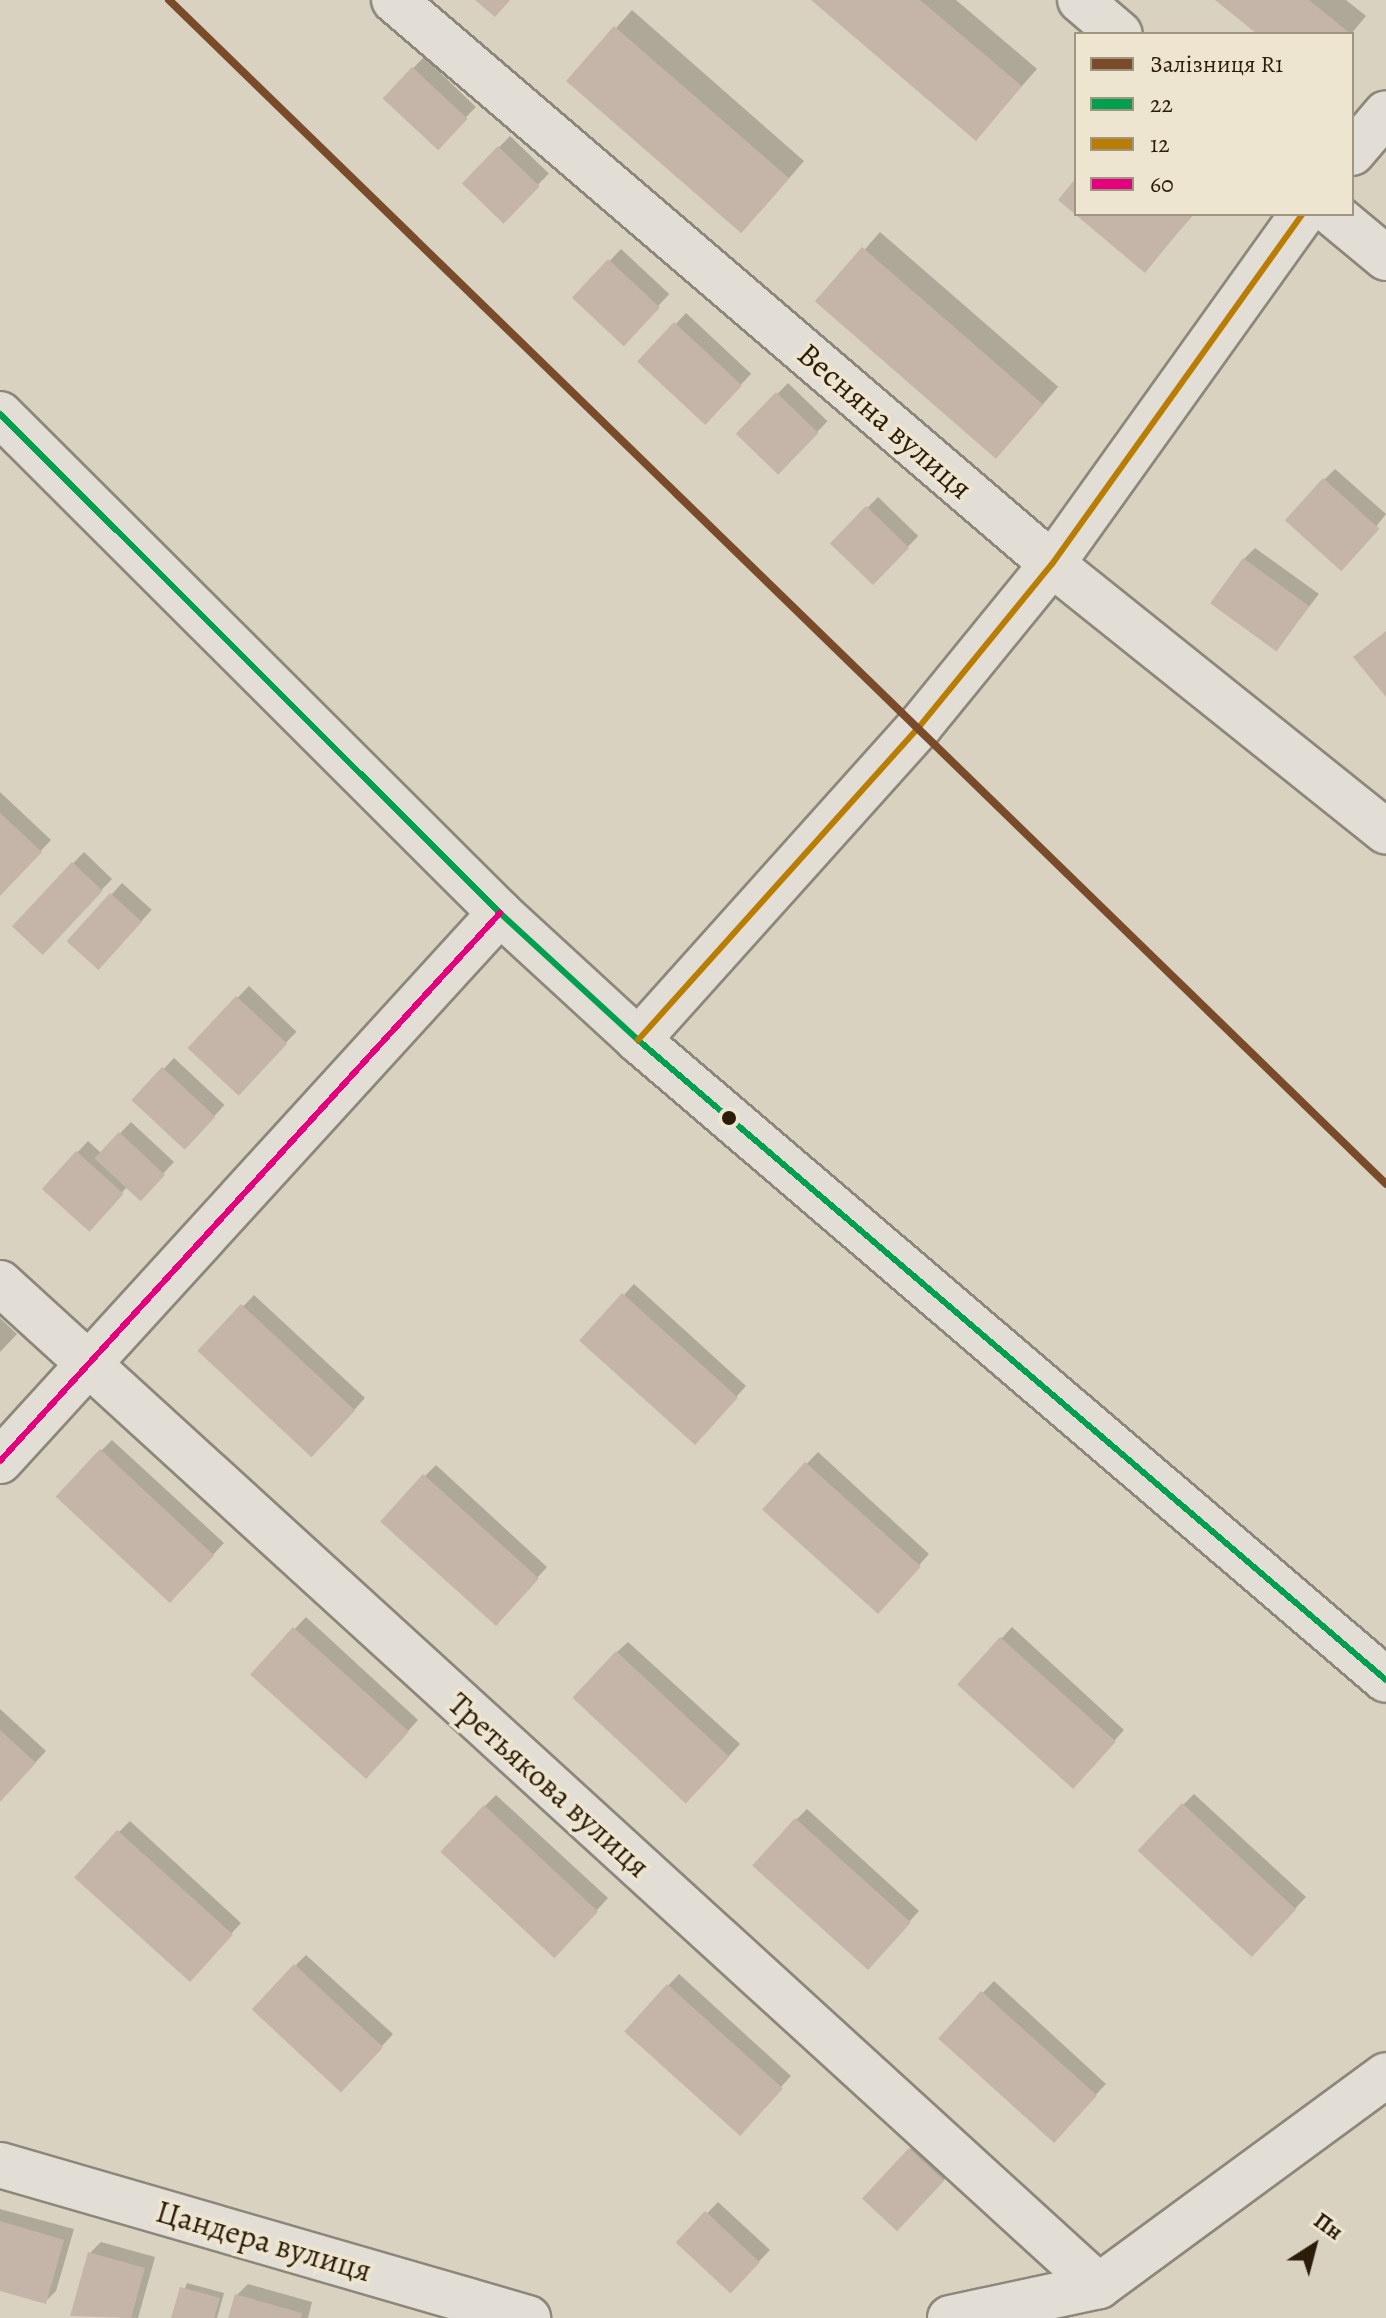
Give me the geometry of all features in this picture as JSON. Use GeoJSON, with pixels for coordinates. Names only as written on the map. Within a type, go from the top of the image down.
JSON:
{"type":"FeatureCollection","features":[{"type":"Feature","properties":{"kind":"street","name":"Весняна вулиця"},"geometry":{"type":"LineString","coordinates":[[394,0],[1052,564],[1386,832]]}},
{"type":"Feature","properties":{"kind":"street"},"geometry":{"type":"LineString","coordinates":[[1080,0],[1118,32]]}},
{"type":"Feature","properties":{"kind":"street"},"geometry":{"type":"LineString","coordinates":[[1354,151],[1386,113]]}},
{"type":"Feature","properties":{"kind":"street"},"geometry":{"type":"LineString","coordinates":[[638,1040],[933,711],[1052,564],[1302,216]]}},
{"type":"Feature","properties":{"kind":"street"},"geometry":{"type":"LineString","coordinates":[[1335,216],[1386,258]]}},
{"type":"Feature","properties":{"kind":"street"},"geometry":{"type":"LineString","coordinates":[[0,414],[500,913],[638,1040],[1386,1680]]}},
{"type":"Feature","properties":{"kind":"street"},"geometry":{"type":"LineString","coordinates":[[0,1461],[500,913]]}},
{"type":"Feature","properties":{"kind":"street","name":"Третьякова вулиця"},"geometry":{"type":"LineString","coordinates":[[0,1283],[1099,2286]]}},
{"type":"Feature","properties":{"kind":"street"},"geometry":{"type":"LineString","coordinates":[[950,2318],[1099,2286],[1386,2075]]}},
{"type":"Feature","properties":{"kind":"street","name":"Цандера вулиця"},"geometry":{"type":"LineString","coordinates":[[0,2165],[528,2318]]}},
{"type":"Feature","properties":{"kind":"building"},"geometry":{"type":"Polygon","coordinates":[[[475,0],[510,0],[495,17],[475,0]]]}},
{"type":"Feature","properties":{"kind":"building"},"geometry":{"type":"Polygon","coordinates":[[[811,0],[920,0],[1022,86],[976,141],[811,0]]]}},
{"type":"Feature","properties":{"kind":"building"},"geometry":{"type":"Polygon","coordinates":[[[1215,0],[1309,0],[1349,32],[1255,32],[1215,0]]]}},
{"type":"Feature","properties":{"kind":"building"},"geometry":{"type":"Polygon","coordinates":[[[614,26],[789,178],[741,233],[566,81],[614,26]]]}},
{"type":"Feature","properties":{"kind":"building"},"geometry":{"type":"Polygon","coordinates":[[[412,67],[468,119],[438,150],[383,98],[412,67]]]}},
{"type":"Feature","properties":{"kind":"building"},"geometry":{"type":"Polygon","coordinates":[[[498,146],[540,186],[504,224],[462,183],[498,146]]]}},
{"type":"Feature","properties":{"kind":"building"},"geometry":{"type":"Polygon","coordinates":[[[1074,180],[1074,213],[1058,200],[1074,180]]]}},
{"type":"Feature","properties":{"kind":"building"},"geometry":{"type":"Polygon","coordinates":[[[1077,216],[1191,216],[1145,273],[1077,216]]]}},
{"type":"Feature","properties":{"kind":"building"},"geometry":{"type":"Polygon","coordinates":[[[862,247],[1043,404],[996,459],[815,301],[862,247]]]}},
{"type":"Feature","properties":{"kind":"building"},"geometry":{"type":"Polygon","coordinates":[[[608,259],[660,307],[624,346],[572,298],[608,259]]]}},
{"type":"Feature","properties":{"kind":"building"},"geometry":{"type":"Polygon","coordinates":[[[674,322],[742,385],[705,425],[637,361],[674,322]]]}},
{"type":"Feature","properties":{"kind":"building"},"geometry":{"type":"Polygon","coordinates":[[[776,392],[818,433],[778,475],[736,434],[776,392]]]}},
{"type":"Feature","properties":{"kind":"building"},"geometry":{"type":"Polygon","coordinates":[[[1323,478],[1379,529],[1341,571],[1285,520],[1323,478]]]}},
{"type":"Feature","properties":{"kind":"building"},"geometry":{"type":"Polygon","coordinates":[[[866,506],[909,548],[873,585],[830,543],[866,506]]]}},
{"type":"Feature","properties":{"kind":"building"},"geometry":{"type":"Polygon","coordinates":[[[1243,558],[1309,606],[1276,652],[1210,603],[1243,558]]]}},
{"type":"Feature","properties":{"kind":"building"},"geometry":{"type":"Polygon","coordinates":[[[1386,631],[1386,697],[1353,657],[1386,631]]]}},
{"type":"Feature","properties":{"kind":"building"},"geometry":{"type":"Polygon","coordinates":[[[0,813],[42,852],[0,896],[0,813]]]}},
{"type":"Feature","properties":{"kind":"building"},"geometry":{"type":"Polygon","coordinates":[[[72,862],[103,891],[43,955],[12,926],[72,862]]]}},
{"type":"Feature","properties":{"kind":"building"},"geometry":{"type":"Polygon","coordinates":[[[110,893],[142,922],[98,970],[67,941],[110,893]]]}},
{"type":"Feature","properties":{"kind":"building"},"geometry":{"type":"Polygon","coordinates":[[[236,996],[287,1044],[239,1096],[188,1048],[236,996]]]}},
{"type":"Feature","properties":{"kind":"building"},"geometry":{"type":"Polygon","coordinates":[[[162,1067],[215,1117],[185,1150],[131,1100],[162,1067]]]}},
{"type":"Feature","properties":{"kind":"building"},"geometry":{"type":"Polygon","coordinates":[[[119,1132],[165,1175],[141,1201],[94,1158],[119,1132]]]}},
{"type":"Feature","properties":{"kind":"building"},"geometry":{"type":"Polygon","coordinates":[[[76,1151],[124,1194],[89,1232],[42,1189],[76,1151]]]}},
{"type":"Feature","properties":{"kind":"building"},"geometry":{"type":"Polygon","coordinates":[[[622,1293],[738,1397],[695,1445],[579,1341],[622,1293]]]}},
{"type":"Feature","properties":{"kind":"building"},"geometry":{"type":"Polygon","coordinates":[[[241,1304],[355,1410],[311,1457],[197,1351],[241,1304]]]}},
{"type":"Feature","properties":{"kind":"building"},"geometry":{"type":"Polygon","coordinates":[[[100,1449],[214,1555],[170,1603],[56,1497],[100,1449]]]}},
{"type":"Feature","properties":{"kind":"building"},"geometry":{"type":"Polygon","coordinates":[[[805,1462],[921,1566],[878,1614],[762,1510],[805,1462]]]}},
{"type":"Feature","properties":{"kind":"building"},"geometry":{"type":"Polygon","coordinates":[[[423,1474],[539,1578],[496,1626],[380,1522],[423,1474]]]}},
{"type":"Feature","properties":{"kind":"building"},"geometry":{"type":"Polygon","coordinates":[[[293,1627],[409,1731],[366,1779],[250,1675],[293,1627]]]}},
{"type":"Feature","properties":{"kind":"building"},"geometry":{"type":"Polygon","coordinates":[[[1000,1637],[1116,1741],[1073,1789],[957,1685],[1000,1637]]]}},
{"type":"Feature","properties":{"kind":"building"},"geometry":{"type":"Polygon","coordinates":[[[616,1651],[729,1757],[686,1804],[572,1698],[616,1651]]]}},
{"type":"Feature","properties":{"kind":"building"},"geometry":{"type":"Polygon","coordinates":[[[0,1730],[36,1763],[0,1802],[0,1730]]]}},
{"type":"Feature","properties":{"kind":"building"},"geometry":{"type":"Polygon","coordinates":[[[1182,1803],[1296,1909],[1252,1957],[1138,1851],[1182,1803]]]}},
{"type":"Feature","properties":{"kind":"building"},"geometry":{"type":"Polygon","coordinates":[[[484,1805],[598,1911],[554,1958],[440,1852],[484,1805]]]}},
{"type":"Feature","properties":{"kind":"building"},"geometry":{"type":"Polygon","coordinates":[[[795,1818],[911,1922],[868,1970],[752,1866],[795,1818]]]}},
{"type":"Feature","properties":{"kind":"building"},"geometry":{"type":"Polygon","coordinates":[[[117,1830],[233,1934],[190,1982],[74,1878],[117,1830]]]}},
{"type":"Feature","properties":{"kind":"building"},"geometry":{"type":"Polygon","coordinates":[[[294,1964],[383,2047],[341,2093],[252,2009],[294,1964]]]}},
{"type":"Feature","properties":{"kind":"building"},"geometry":{"type":"Polygon","coordinates":[[[667,1984],[783,2088],[740,2136],[624,2032],[667,1984]]]}},
{"type":"Feature","properties":{"kind":"building"},"geometry":{"type":"Polygon","coordinates":[[[981,1991],[1097,2095],[1054,2143],[938,2039],[981,1991]]]}},
{"type":"Feature","properties":{"kind":"building"},"geometry":{"type":"Polygon","coordinates":[[[909,2148],[944,2181],[897,2231],[862,2198],[909,2148]]]}},
{"type":"Feature","properties":{"kind":"building"},"geometry":{"type":"Polygon","coordinates":[[[705,2211],[760,2262],[731,2294],[676,2242],[705,2211]]]}},
{"type":"Feature","properties":{"kind":"building"},"geometry":{"type":"Polygon","coordinates":[[[0,2221],[64,2240],[46,2304],[0,2291],[0,2221]]]}},
{"type":"Feature","properties":{"kind":"building"},"geometry":{"type":"Polygon","coordinates":[[[88,2252],[145,2268],[131,2318],[70,2316],[88,2252]]]}},
{"type":"Feature","properties":{"kind":"building"},"geometry":{"type":"Polygon","coordinates":[[[180,2287],[220,2298],[214,2318],[171,2318],[180,2287]]]}},
{"type":"Feature","properties":{"kind":"building"},"geometry":{"type":"Polygon","coordinates":[[[235,2294],[302,2313],[301,2318],[228,2318],[235,2294]]]}},
{"type":"Feature","properties":{"kind":"rail line","name":"R1"},"geometry":{"type":"LineString","coordinates":[[169,0],[1386,1184]]}},
{"type":"Feature","properties":{"kind":"transit line","name":"12"},"geometry":{"type":"LineString","coordinates":[[638,1040],[919,727],[1052,564],[1302,216]]}},
{"type":"Feature","properties":{"kind":"transit line","name":"22"},"geometry":{"type":"LineString","coordinates":[[0,414],[500,913],[638,1040],[1386,1680]]}},
{"type":"Feature","properties":{"kind":"transit line","name":"60"},"geometry":{"type":"LineString","coordinates":[[0,1461],[500,913]]}}]}
